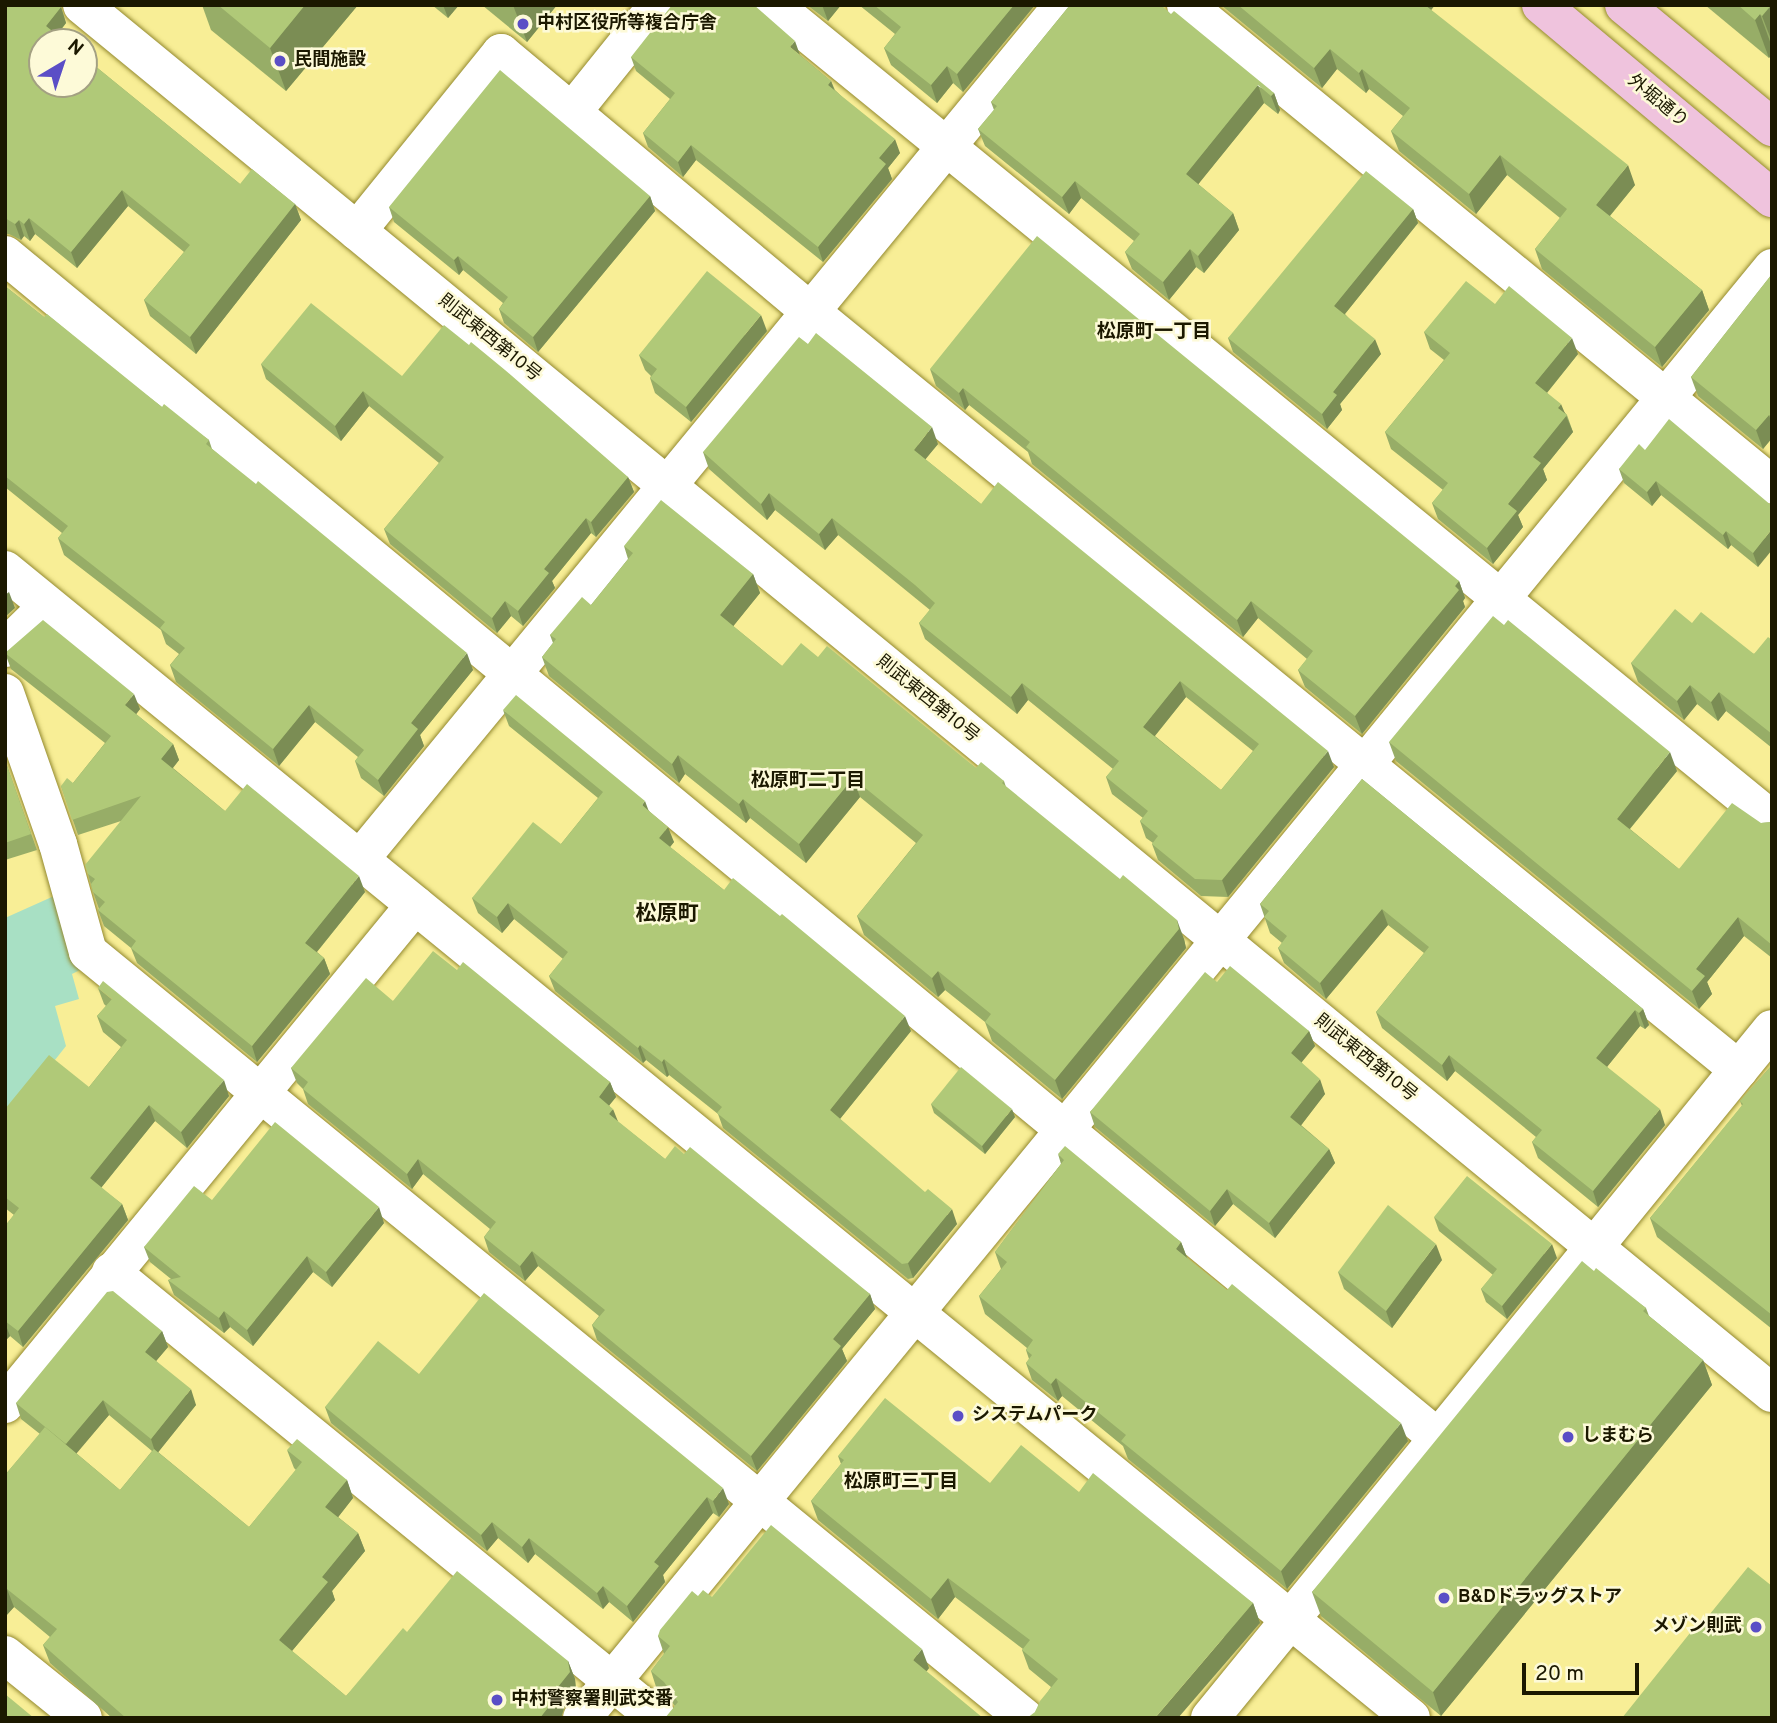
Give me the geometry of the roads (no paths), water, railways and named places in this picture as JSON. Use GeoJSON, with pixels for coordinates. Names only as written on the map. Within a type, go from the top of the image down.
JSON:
{"type":"FeatureCollection","features":[{"type":"Feature","properties":{"kind":"main road","name":"外堀通り"},"geometry":{"type":"LineString","coordinates":[[1541,5],[1772,198]]}},
{"type":"Feature","properties":{"kind":"main road"},"geometry":{"type":"LineString","coordinates":[[1624,5],[1772,127]]}},
{"type":"Feature","properties":{"kind":"street","name":"則武東西第10号"},"geometry":{"type":"LineString","coordinates":[[82,5],[1772,1393]]}},
{"type":"Feature","properties":{"kind":"street"},"geometry":{"type":"LineString","coordinates":[[572,112],[658,5]]}},
{"type":"Feature","properties":{"kind":"street"},"geometry":{"type":"LineString","coordinates":[[773,5],[1772,820]]}},
{"type":"Feature","properties":{"kind":"street"},"geometry":{"type":"LineString","coordinates":[[360,859],[1063,5]]}},
{"type":"Feature","properties":{"kind":"street"},"geometry":{"type":"LineString","coordinates":[[1185,5],[1772,485]]}},
{"type":"Feature","properties":{"kind":"street"},"geometry":{"type":"LineString","coordinates":[[357,231],[501,53],[811,312],[1739,1070]]}},
{"type":"Feature","properties":{"kind":"street"},"geometry":{"type":"LineString","coordinates":[[5,256],[1438,1438]]}},
{"type":"Feature","properties":{"kind":"street"},"geometry":{"type":"LineString","coordinates":[[582,1718],[1772,268]]}},
{"type":"Feature","properties":{"kind":"street"},"geometry":{"type":"LineString","coordinates":[[5,570],[1411,1718]]}},
{"type":"Feature","properties":{"kind":"street"},"geometry":{"type":"LineString","coordinates":[[5,648],[48,606]]}},
{"type":"Feature","properties":{"kind":"street"},"geometry":{"type":"LineString","coordinates":[[5,693],[58,844],[88,952],[1026,1718]]}},
{"type":"Feature","properties":{"kind":"street"},"geometry":{"type":"LineString","coordinates":[[9,1393],[415,905]]}},
{"type":"Feature","properties":{"kind":"street"},"geometry":{"type":"LineString","coordinates":[[1210,1718],[1772,1029]]}},
{"type":"Feature","properties":{"kind":"street"},"geometry":{"type":"LineString","coordinates":[[111,1272],[657,1718]]}},
{"type":"Feature","properties":{"kind":"street"},"geometry":{"type":"LineString","coordinates":[[5,1654],[83,1718]]}},
{"type":"Feature","properties":{"kind":"place","name":"中村区役所等複合庁舎"},"geometry":{"type":"Point","coordinates":[523,24]}},
{"type":"Feature","properties":{"kind":"place","name":"民間施設"},"geometry":{"type":"Point","coordinates":[280,61]}},
{"type":"Feature","properties":{"kind":"place","name":"システムパーク"},"geometry":{"type":"Point","coordinates":[958,1416]}},
{"type":"Feature","properties":{"kind":"place","name":"しまむら"},"geometry":{"type":"Point","coordinates":[1568,1437]}},
{"type":"Feature","properties":{"kind":"place","name":"B&Dドラッグストア"},"geometry":{"type":"Point","coordinates":[1444,1598]}},
{"type":"Feature","properties":{"kind":"place","name":"メゾン則武"},"geometry":{"type":"Point","coordinates":[1756,1627]}},
{"type":"Feature","properties":{"kind":"place","name":"中村警察署則武交番"},"geometry":{"type":"Point","coordinates":[497,1700]}},
{"type":"Feature","properties":{"kind":"district","name":"松原町一丁目"},"geometry":{"type":"Point","coordinates":[1154,333]}},
{"type":"Feature","properties":{"kind":"district","name":"松原町二丁目"},"geometry":{"type":"Point","coordinates":[808,782]}},
{"type":"Feature","properties":{"kind":"district","name":"松原町"},"geometry":{"type":"Point","coordinates":[667,915]}},
{"type":"Feature","properties":{"kind":"district","name":"松原町三丁目"},"geometry":{"type":"Point","coordinates":[901,1483]}}]}
